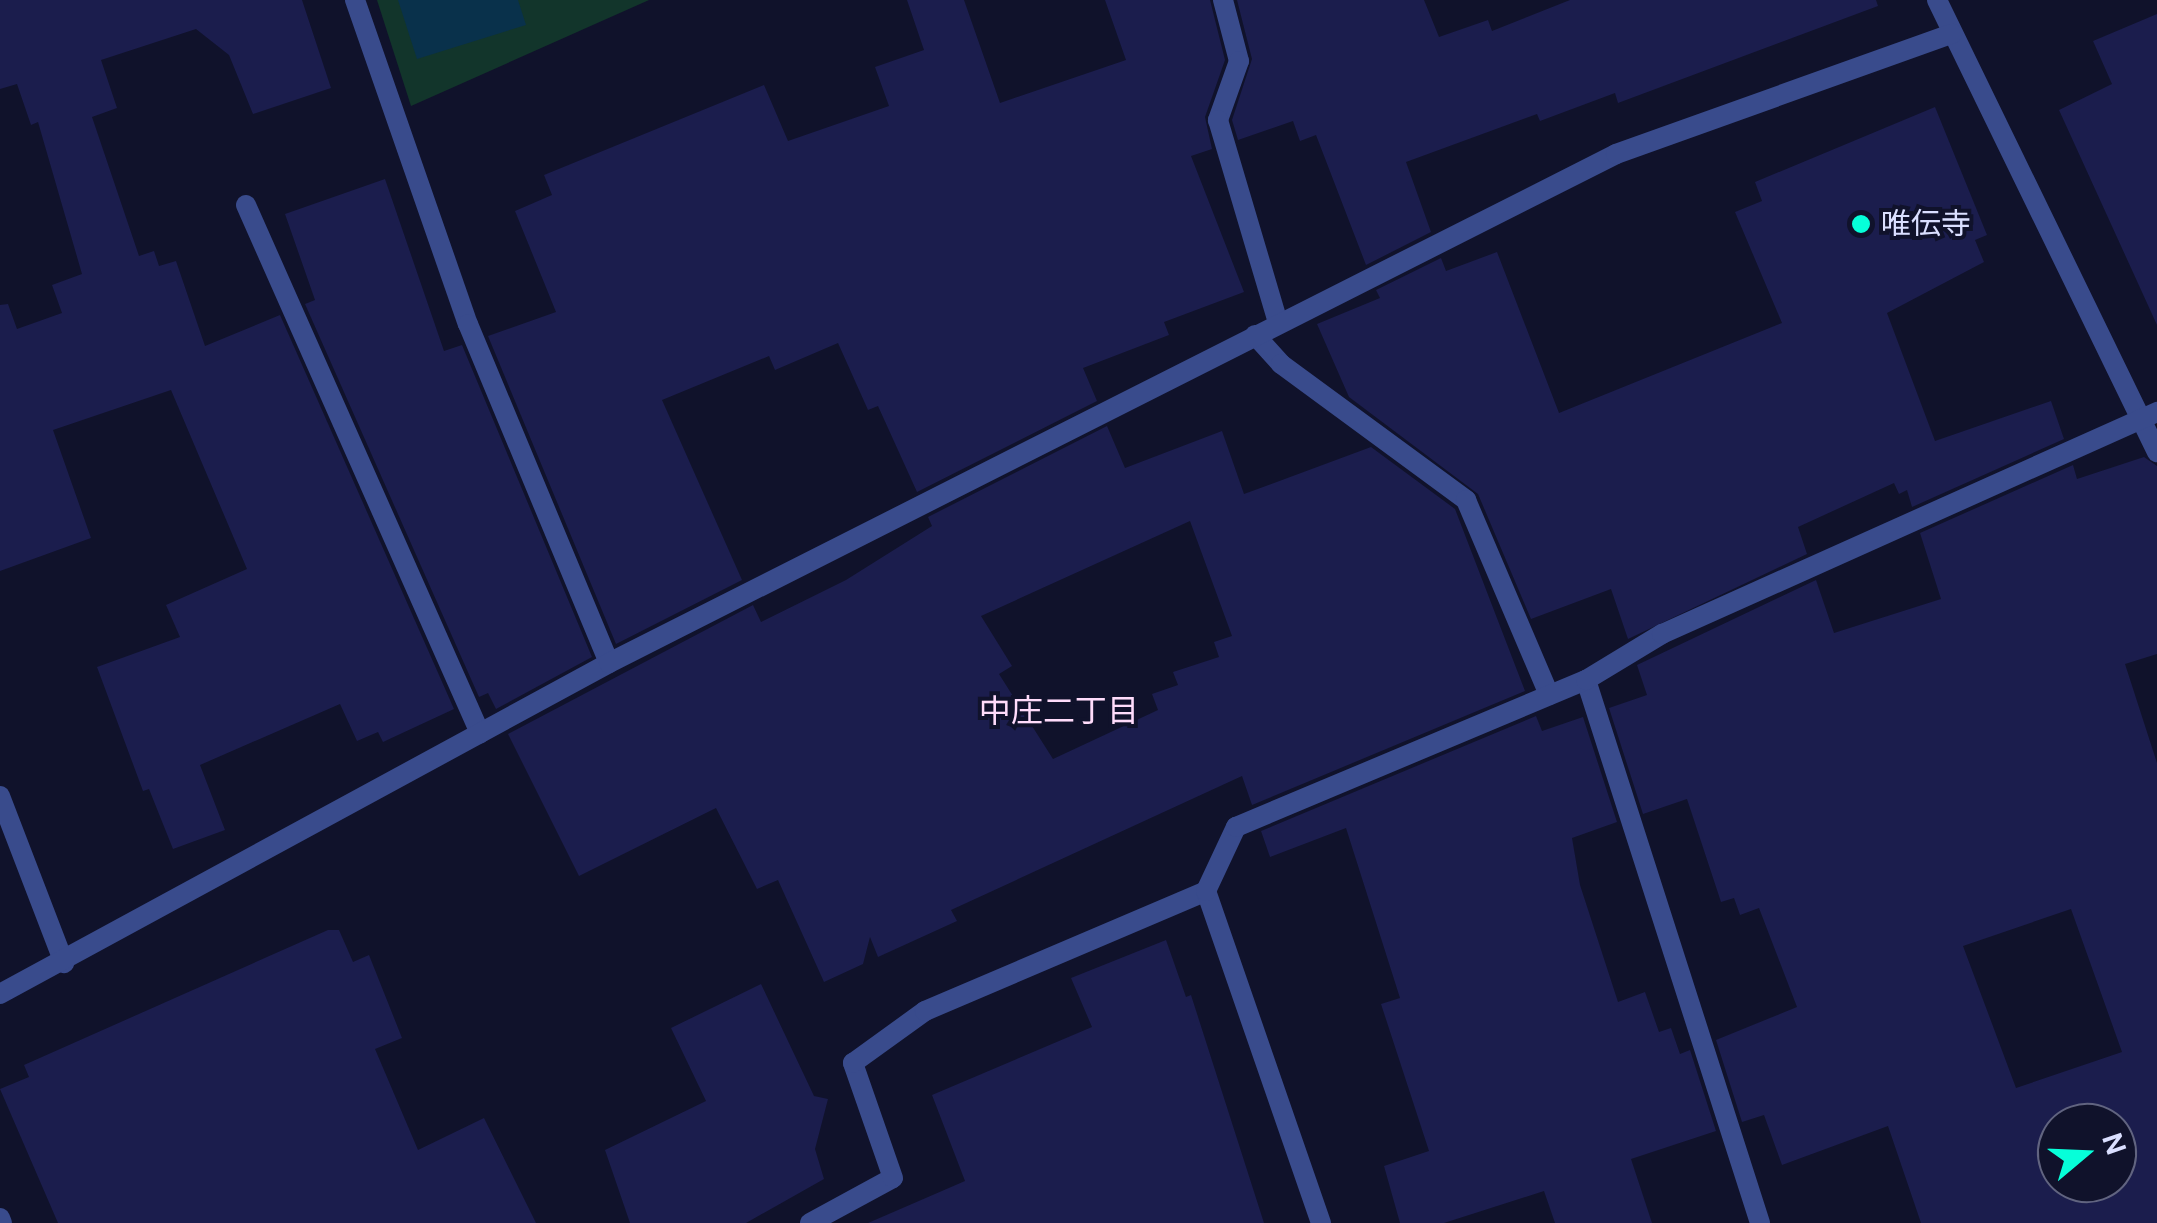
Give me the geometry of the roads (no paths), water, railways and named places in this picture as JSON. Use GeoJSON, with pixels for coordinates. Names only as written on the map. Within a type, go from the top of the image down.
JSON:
{"type":"FeatureCollection","features":[{"type":"Feature","properties":{"kind":"street"},"geometry":{"type":"LineString","coordinates":[[354,0],[468,324],[610,663]]}},
{"type":"Feature","properties":{"kind":"street"},"geometry":{"type":"LineString","coordinates":[[1223,0],[1239,61],[1218,120],[1278,323]]}},
{"type":"Feature","properties":{"kind":"street"},"geometry":{"type":"LineString","coordinates":[[1937,0],[2151,414],[2157,452]]}},
{"type":"Feature","properties":{"kind":"street"},"geometry":{"type":"LineString","coordinates":[[0,994],[64,963],[610,663],[1616,154],[1952,34]]}},
{"type":"Feature","properties":{"kind":"street"},"geometry":{"type":"LineString","coordinates":[[246,205],[480,734]]}},
{"type":"Feature","properties":{"kind":"street"},"geometry":{"type":"LineString","coordinates":[[1255,335],[1281,364],[1466,500],[1549,695]]}},
{"type":"Feature","properties":{"kind":"street"},"geometry":{"type":"LineString","coordinates":[[810,1223],[893,1178],[852,1063],[925,1011],[1206,890],[1236,827],[1586,680],[1662,634],[2151,414]]}},
{"type":"Feature","properties":{"kind":"street"},"geometry":{"type":"LineString","coordinates":[[1586,680],[1760,1223]]}},
{"type":"Feature","properties":{"kind":"street"},"geometry":{"type":"LineString","coordinates":[[0,796],[64,963]]}},
{"type":"Feature","properties":{"kind":"street"},"geometry":{"type":"LineString","coordinates":[[1206,890],[1320,1223]]}},
{"type":"Feature","properties":{"kind":"water"},"geometry":{"type":"Polygon","coordinates":[[[398,0],[518,0],[526,25],[417,59],[398,0]]]}},
{"type":"Feature","properties":{"kind":"place","name":"唯伝寺"},"geometry":{"type":"Point","coordinates":[1861,224]}},
{"type":"Feature","properties":{"kind":"district","name":"中庄二丁目"},"geometry":{"type":"Point","coordinates":[1059,711]}}]}
